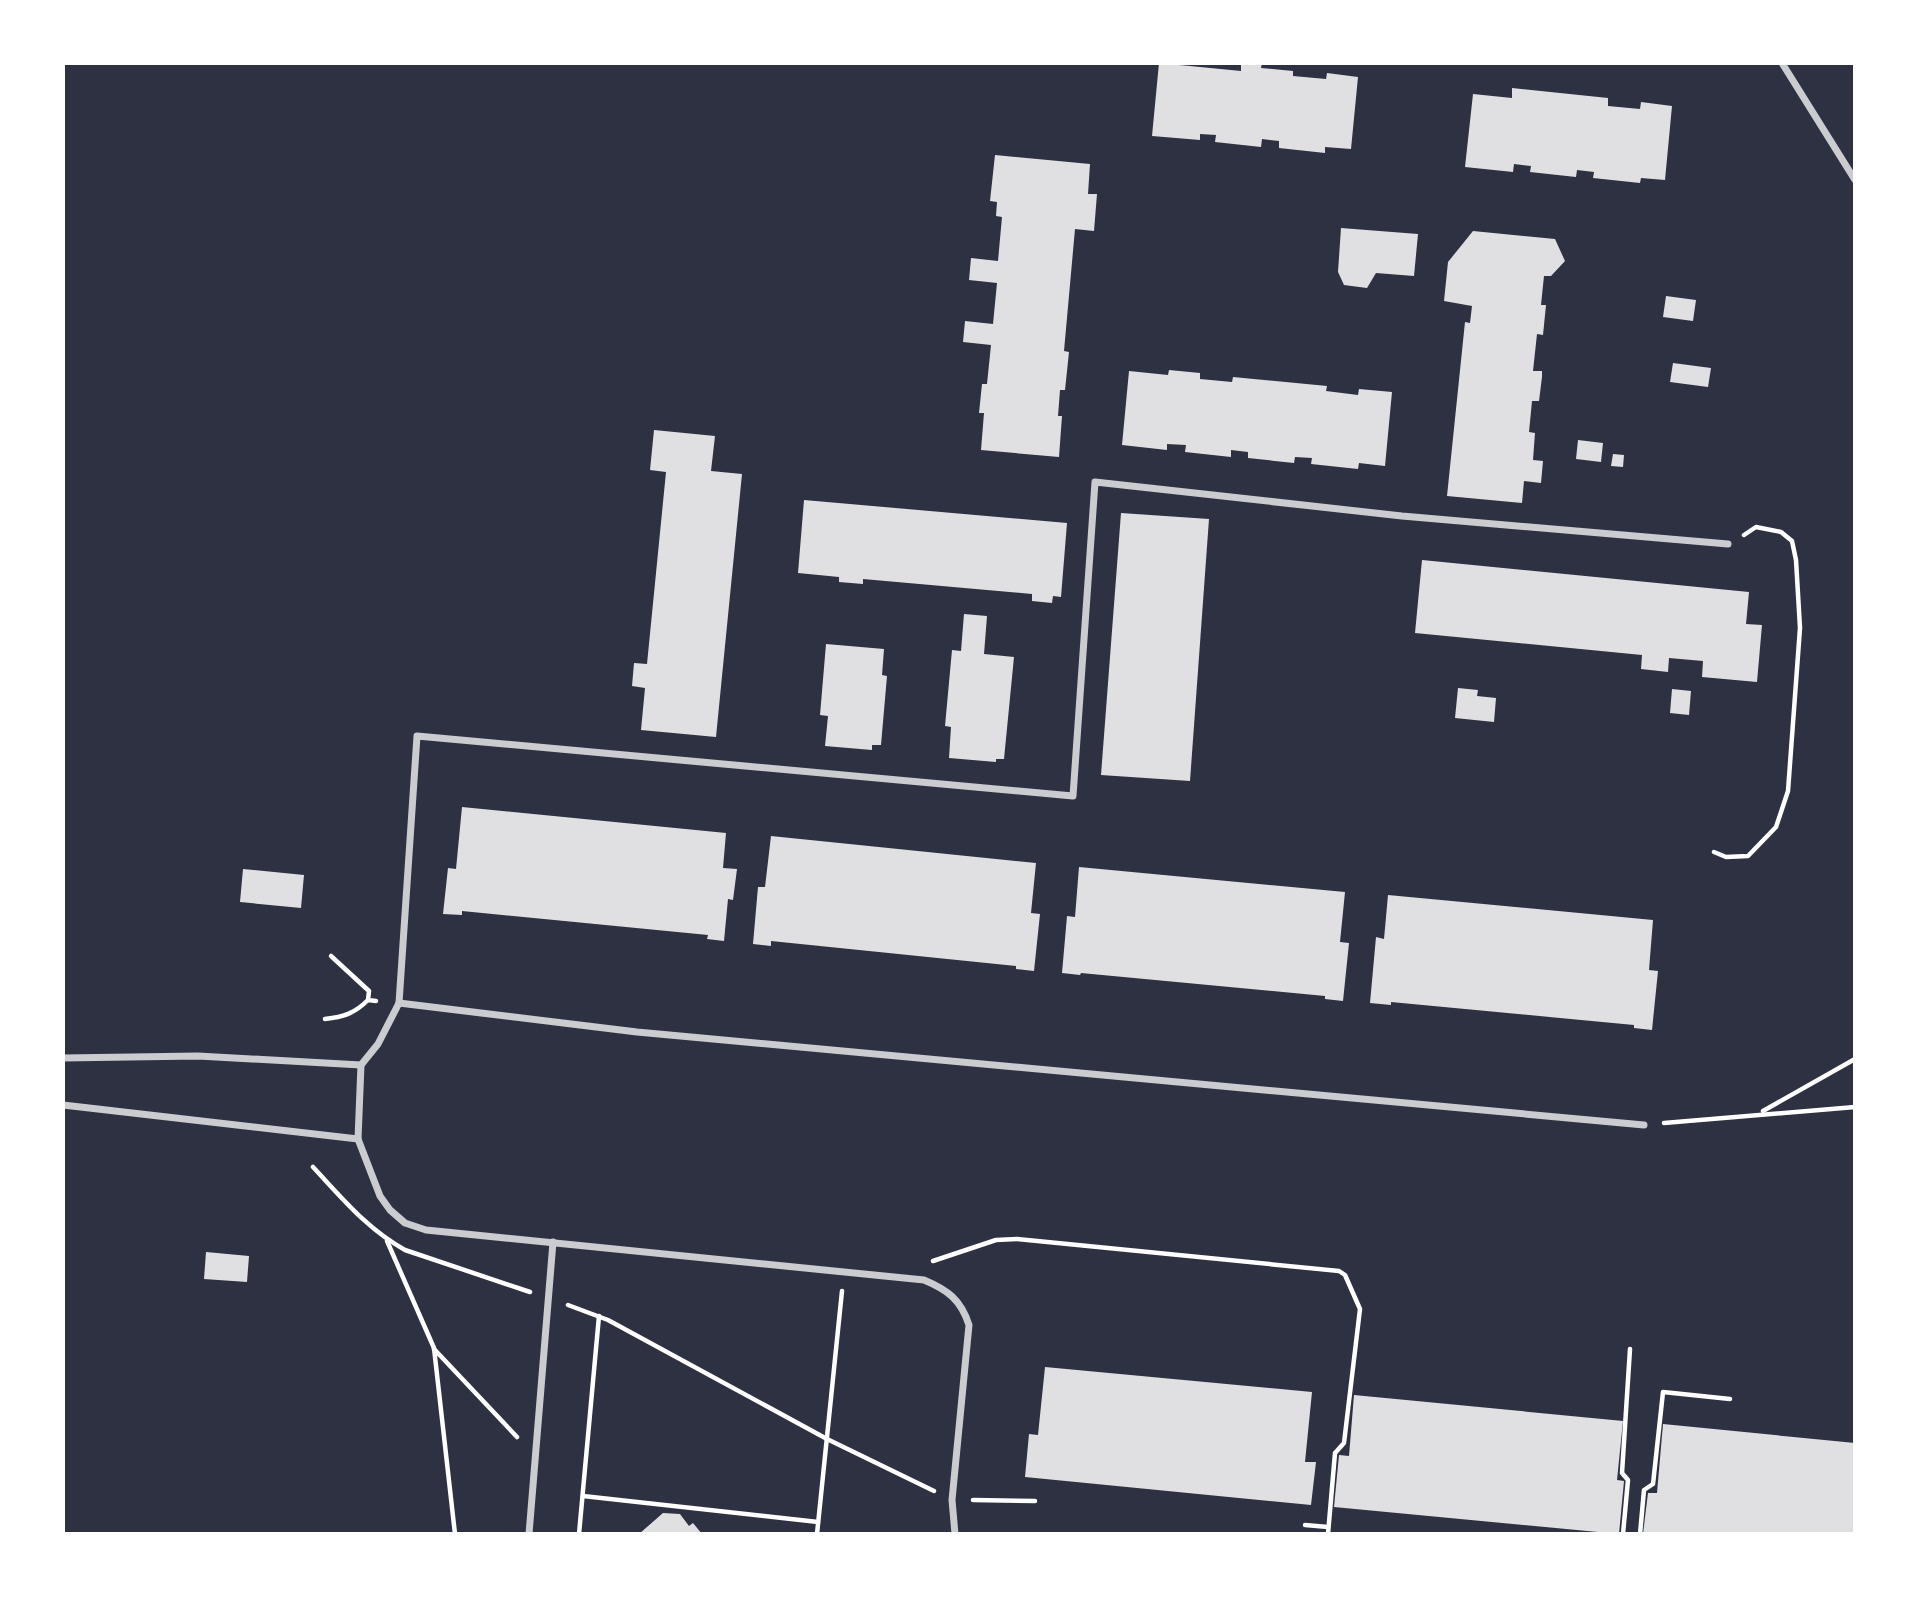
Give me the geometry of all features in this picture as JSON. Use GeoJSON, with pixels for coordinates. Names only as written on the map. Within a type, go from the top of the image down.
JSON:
{"type":"FeatureCollection","features":[{"type":"Feature","properties":{"kind":"street"},"geometry":{"type":"LineString","coordinates":[[1782,63],[1855,180]]}},
{"type":"Feature","properties":{"kind":"street"},"geometry":{"type":"LineString","coordinates":[[955,1534],[952,1500],[969,1325],[965,1311],[945,1289],[924,1280],[426,1230],[405,1223],[390,1210],[380,1196],[358,1139],[361,1065],[378,1044],[399,1003],[417,736],[1073,796],[1095,482],[1402,516],[1728,544]]}},
{"type":"Feature","properties":{"kind":"street"},"geometry":{"type":"LineString","coordinates":[[399,1003],[637,1032],[1644,1125]]}},
{"type":"Feature","properties":{"kind":"street"},"geometry":{"type":"LineString","coordinates":[[63,1058],[198,1056],[361,1065]]}},
{"type":"Feature","properties":{"kind":"street"},"geometry":{"type":"LineString","coordinates":[[63,1105],[358,1139]]}},
{"type":"Feature","properties":{"kind":"street"},"geometry":{"type":"LineString","coordinates":[[529,1534],[553,1242]]}},
{"type":"Feature","properties":{"kind":"path"},"geometry":{"type":"LineString","coordinates":[[1714,852],[1726,857],[1748,856],[1776,827],[1788,791],[1800,628],[1796,560],[1792,541],[1780,532],[1756,527],[1728,544]]}},
{"type":"Feature","properties":{"kind":"path"},"geometry":{"type":"LineString","coordinates":[[325,1019],[340,1018],[357,1011],[368,1000],[369,991],[331,956]]}},
{"type":"Feature","properties":{"kind":"path"},"geometry":{"type":"LineString","coordinates":[[368,1000],[399,1003]]}},
{"type":"Feature","properties":{"kind":"path"},"geometry":{"type":"LineString","coordinates":[[1759,1114],[1855,1059]]}},
{"type":"Feature","properties":{"kind":"path"},"geometry":{"type":"LineString","coordinates":[[1644,1125],[1855,1107]]}},
{"type":"Feature","properties":{"kind":"path"},"geometry":{"type":"LineString","coordinates":[[924,1280],[927,1266],[937,1258],[996,1240],[1017,1239],[1339,1271],[1345,1275],[1360,1309],[1344,1443],[1335,1453],[1328,1534]]}},
{"type":"Feature","properties":{"kind":"path"},"geometry":{"type":"LineString","coordinates":[[386,1240],[434,1348],[454,1533]]}},
{"type":"Feature","properties":{"kind":"path"},"geometry":{"type":"LineString","coordinates":[[817,1534],[845,1272]]}},
{"type":"Feature","properties":{"kind":"path"},"geometry":{"type":"LineString","coordinates":[[548,1298],[599,1316],[827,1439],[952,1500],[1035,1501]]}},
{"type":"Feature","properties":{"kind":"path"},"geometry":{"type":"LineString","coordinates":[[579,1534],[599,1316]]}},
{"type":"Feature","properties":{"kind":"path"},"geometry":{"type":"LineString","coordinates":[[434,1348],[535,1456]]}},
{"type":"Feature","properties":{"kind":"path"},"geometry":{"type":"LineString","coordinates":[[1623,1534],[1628,1480],[1622,1474],[1630,1349]]}},
{"type":"Feature","properties":{"kind":"path"},"geometry":{"type":"LineString","coordinates":[[1640,1534],[1644,1490],[1653,1484],[1663,1392],[1730,1399]]}},
{"type":"Feature","properties":{"kind":"path"},"geometry":{"type":"LineString","coordinates":[[583,1496],[818,1522]]}},
{"type":"Feature","properties":{"kind":"path"},"geometry":{"type":"LineString","coordinates":[[1305,1525],[1328,1527]]}},
{"type":"Feature","properties":{"kind":"building"},"geometry":{"type":"Polygon","coordinates":[[[1159,63],[1241,71],[1241,63],[1262,63],[1261,68],[1293,71],[1293,76],[1326,79],[1327,73],[1358,77],[1351,149],[1325,147],[1325,153],[1279,148],[1279,141],[1262,139],[1261,147],[1215,142],[1216,135],[1200,134],[1200,140],[1152,136],[1159,63]]]}},
{"type":"Feature","properties":{"kind":"building"},"geometry":{"type":"Polygon","coordinates":[[[1512,88],[1608,98],[1608,106],[1640,109],[1641,102],[1672,106],[1665,180],[1641,178],[1640,183],[1593,178],[1594,172],[1577,170],[1576,177],[1530,172],[1531,166],[1514,164],[1513,172],[1465,167],[1473,94],[1512,98],[1512,88]]]}},
{"type":"Feature","properties":{"kind":"building"},"geometry":{"type":"Polygon","coordinates":[[[995,155],[1090,164],[1088,194],[1097,194],[1094,231],[1075,229],[1064,351],[1069,352],[1065,390],[1060,390],[1058,416],[1062,416],[1059,457],[981,450],[984,413],[979,413],[982,384],[987,384],[991,345],[963,342],[965,321],[993,324],[997,283],[969,280],[971,258],[998,261],[1002,217],[996,216],[997,202],[990,201],[995,155]]]}},
{"type":"Feature","properties":{"kind":"building"},"geometry":{"type":"Polygon","coordinates":[[[1341,228],[1418,234],[1414,276],[1376,273],[1367,288],[1344,285],[1338,272],[1341,228]]]}},
{"type":"Feature","properties":{"kind":"building"},"geometry":{"type":"Polygon","coordinates":[[[1473,231],[1555,239],[1565,261],[1551,276],[1544,276],[1541,305],[1546,305],[1543,335],[1537,334],[1533,371],[1542,371],[1542,377],[1539,401],[1532,401],[1529,432],[1535,433],[1533,460],[1543,461],[1541,483],[1524,481],[1522,503],[1447,496],[1465,322],[1470,323],[1472,306],[1444,301],[1448,262],[1473,231]]]}},
{"type":"Feature","properties":{"kind":"building"},"geometry":{"type":"Polygon","coordinates":[[[1666,296],[1696,300],[1693,321],[1663,317],[1666,296]]]}},
{"type":"Feature","properties":{"kind":"building"},"geometry":{"type":"Polygon","coordinates":[[[1673,363],[1711,368],[1708,387],[1670,382],[1673,363]]]}},
{"type":"Feature","properties":{"kind":"building"},"geometry":{"type":"Polygon","coordinates":[[[1169,370],[1200,373],[1200,379],[1232,382],[1233,377],[1327,386],[1326,391],[1358,395],[1359,389],[1392,392],[1385,466],[1359,463],[1358,469],[1311,464],[1312,458],[1295,457],[1294,463],[1248,458],[1248,452],[1231,450],[1231,457],[1185,452],[1186,445],[1167,444],[1167,450],[1122,445],[1129,371],[1168,375],[1169,370]]]}},
{"type":"Feature","properties":{"kind":"building"},"geometry":{"type":"Polygon","coordinates":[[[654,430],[715,436],[711,471],[742,474],[716,737],[641,730],[645,688],[632,686],[634,663],[647,664],[666,472],[650,470],[654,430]]]}},
{"type":"Feature","properties":{"kind":"building"},"geometry":{"type":"Polygon","coordinates":[[[1578,440],[1603,443],[1601,462],[1576,459],[1578,440]]]}},
{"type":"Feature","properties":{"kind":"building"},"geometry":{"type":"Polygon","coordinates":[[[1613,454],[1624,455],[1623,467],[1611,466],[1613,454]]]}},
{"type":"Feature","properties":{"kind":"building"},"geometry":{"type":"Polygon","coordinates":[[[804,500],[1067,523],[1061,597],[1053,596],[1052,603],[1032,601],[1032,594],[863,579],[863,584],[839,582],[839,577],[798,573],[804,500]]]}},
{"type":"Feature","properties":{"kind":"building"},"geometry":{"type":"Polygon","coordinates":[[[1121,513],[1209,519],[1190,781],[1101,775],[1121,513]]]}},
{"type":"Feature","properties":{"kind":"building"},"geometry":{"type":"Polygon","coordinates":[[[1422,560],[1749,592],[1746,624],[1762,625],[1757,682],[1702,677],[1703,661],[1669,658],[1668,672],[1641,669],[1642,655],[1415,633],[1422,560]]]}},
{"type":"Feature","properties":{"kind":"building"},"geometry":{"type":"Polygon","coordinates":[[[964,614],[987,616],[984,654],[1014,657],[1004,759],[996,759],[996,762],[949,758],[951,727],[945,726],[952,650],[961,651],[964,614]]]}},
{"type":"Feature","properties":{"kind":"building"},"geometry":{"type":"Polygon","coordinates":[[[826,644],[884,649],[882,675],[887,676],[881,745],[872,745],[872,750],[825,746],[828,716],[820,715],[826,644]]]}},
{"type":"Feature","properties":{"kind":"building"},"geometry":{"type":"Polygon","coordinates":[[[1458,688],[1478,690],[1477,696],[1496,698],[1494,722],[1455,718],[1458,688]]]}},
{"type":"Feature","properties":{"kind":"building"},"geometry":{"type":"Polygon","coordinates":[[[1672,689],[1691,691],[1689,715],[1670,713],[1672,689]]]}},
{"type":"Feature","properties":{"kind":"building"},"geometry":{"type":"Polygon","coordinates":[[[462,807],[726,833],[723,868],[737,869],[733,900],[728,899],[724,941],[707,939],[708,935],[462,911],[462,915],[443,914],[448,868],[456,869],[462,807]]]}},
{"type":"Feature","properties":{"kind":"building"},"geometry":{"type":"Polygon","coordinates":[[[771,836],[1036,863],[1031,913],[1040,914],[1034,971],[1016,969],[1016,966],[771,941],[771,946],[753,944],[758,887],[765,887],[771,836]]]}},
{"type":"Feature","properties":{"kind":"building"},"geometry":{"type":"Polygon","coordinates":[[[1079,867],[1345,892],[1340,942],[1349,943],[1343,1001],[1325,999],[1325,996],[1062,973],[1067,916],[1075,917],[1079,867]]]}},
{"type":"Feature","properties":{"kind":"building"},"geometry":{"type":"Polygon","coordinates":[[[243,869],[304,875],[301,908],[240,902],[243,869]]]}},
{"type":"Feature","properties":{"kind":"building"},"geometry":{"type":"Polygon","coordinates":[[[1388,895],[1653,920],[1649,970],[1658,971],[1652,1030],[1634,1028],[1634,1025],[1391,1002],[1391,1005],[1370,1003],[1376,937],[1384,939],[1388,895]]]}},
{"type":"Feature","properties":{"kind":"building"},"geometry":{"type":"Polygon","coordinates":[[[206,1252],[249,1256],[247,1282],[204,1279],[206,1252]]]}},
{"type":"Feature","properties":{"kind":"building"},"geometry":{"type":"Polygon","coordinates":[[[1045,1367],[1312,1392],[1305,1462],[1316,1462],[1311,1505],[1025,1477],[1029,1434],[1038,1435],[1045,1367]]]}},
{"type":"Feature","properties":{"kind":"building"},"geometry":{"type":"Polygon","coordinates":[[[1354,1395],[1623,1421],[1617,1480],[1624,1481],[1619,1534],[1334,1507],[1339,1455],[1349,1456],[1354,1395]]]}},
{"type":"Feature","properties":{"kind":"building"},"geometry":{"type":"Polygon","coordinates":[[[1663,1424],[1855,1443],[1855,1534],[1643,1534],[1648,1493],[1657,1493],[1663,1424]]]}},
{"type":"Feature","properties":{"kind":"building"},"geometry":{"type":"Polygon","coordinates":[[[663,1513],[680,1514],[689,1526],[693,1523],[702,1534],[639,1534],[663,1513]]]}}]}
